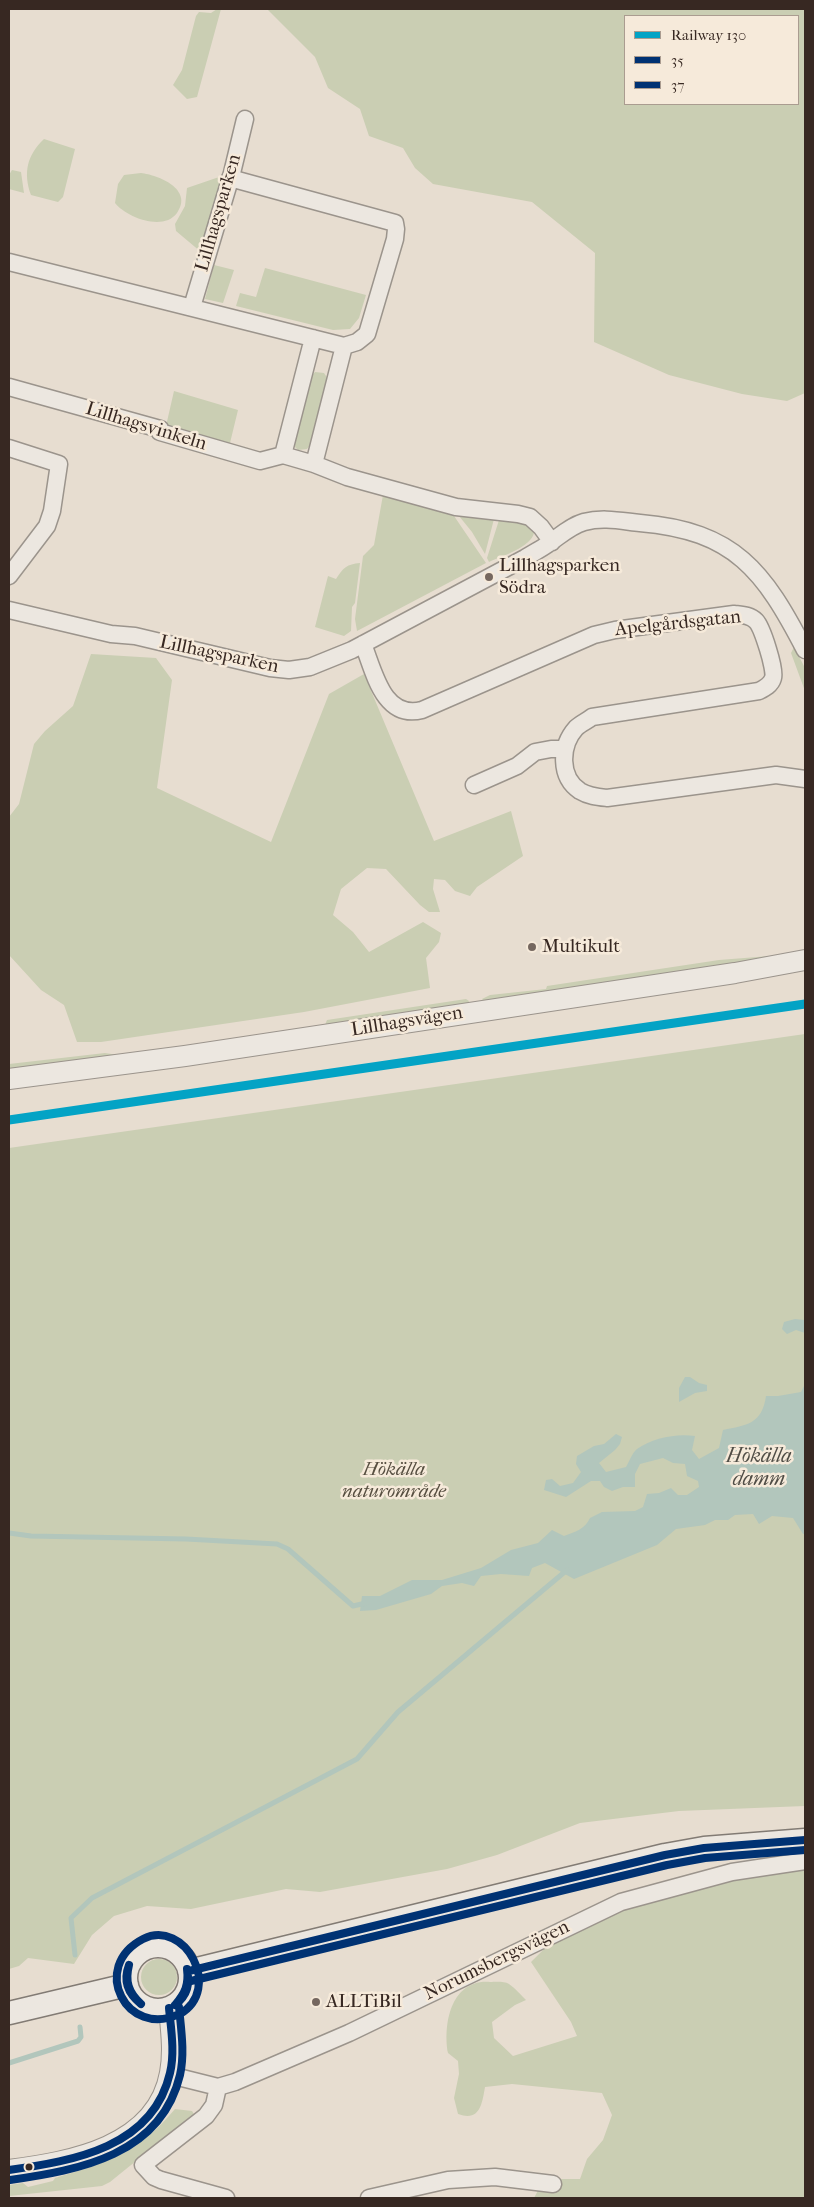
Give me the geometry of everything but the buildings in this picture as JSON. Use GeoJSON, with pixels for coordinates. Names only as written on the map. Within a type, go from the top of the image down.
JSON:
{"type":"FeatureCollection","features":[{"type":"Feature","properties":{"kind":"main road"},"geometry":{"type":"LineString","coordinates":[[189,1971],[665,1854],[704,1848],[805,1840]]}},
{"type":"Feature","properties":{"kind":"main road"},"geometry":{"type":"LineString","coordinates":[[151,1947],[175,1951],[189,1971],[190,1979],[186,1994],[181,2000],[168,2008],[153,2010],[146,2008],[133,1998],[127,1985],[126,1976],[131,1961],[143,1950],[151,1947]]}},
{"type":"Feature","properties":{"kind":"main road"},"geometry":{"type":"LineString","coordinates":[[9,2013],[127,1985]]}},
{"type":"Feature","properties":{"kind":"street","name":"Lillhagsparken"},"geometry":{"type":"LineString","coordinates":[[192,307],[230,178],[245,119]]}},
{"type":"Feature","properties":{"kind":"street"},"geometry":{"type":"LineString","coordinates":[[9,262],[344,346],[357,342],[367,334],[395,239],[395,223],[230,178]]}},
{"type":"Feature","properties":{"kind":"street"},"geometry":{"type":"LineString","coordinates":[[312,338],[283,455],[314,464],[347,477],[456,507],[511,513],[530,518],[541,527],[552,542]]}},
{"type":"Feature","properties":{"kind":"street"},"geometry":{"type":"LineString","coordinates":[[314,464],[344,346]]}},
{"type":"Feature","properties":{"kind":"street","name":"Lillhagsvinkeln"},"geometry":{"type":"LineString","coordinates":[[9,387],[157,428],[160,429],[160,432],[260,461],[283,455]]}},
{"type":"Feature","properties":{"kind":"street"},"geometry":{"type":"LineString","coordinates":[[9,448],[59,464],[52,511],[47,526],[9,576]]}},
{"type":"Feature","properties":{"kind":"street","name":"Lillhagsparken"},"geometry":{"type":"LineString","coordinates":[[9,610],[112,634],[135,636],[270,668],[289,670],[310,667],[363,644],[489,578],[552,542],[575,526],[599,519],[650,524],[699,533],[742,558],[756,571],[778,600],[805,650]]}},
{"type":"Feature","properties":{"kind":"street","name":"Apelgårdsgatan"},"geometry":{"type":"LineString","coordinates":[[363,644],[388,701],[398,710],[411,713],[422,710],[594,635],[615,630],[734,614],[750,616],[758,623],[774,678],[767,687],[759,691],[592,717],[577,728],[568,740],[565,749]]}},
{"type":"Feature","properties":{"kind":"street"},"geometry":{"type":"LineString","coordinates":[[474,785],[517,766],[535,752],[552,748],[565,749],[565,770],[570,780],[580,790],[602,798],[776,775],[805,779]]}},
{"type":"Feature","properties":{"kind":"street","name":"Lillhagsvägen"},"geometry":{"type":"LineString","coordinates":[[9,1079],[185,1056],[735,973],[805,960]]}},
{"type":"Feature","properties":{"kind":"street","name":"Norumsbergsvägen"},"geometry":{"type":"LineString","coordinates":[[218,2087],[265,2070],[349,2033],[621,1902],[732,1872],[805,1861]]}},
{"type":"Feature","properties":{"kind":"street"},"geometry":{"type":"LineString","coordinates":[[9,2170],[74,2158],[116,2143],[136,2129],[156,2108],[170,2075],[172,2058],[168,2008]]}},
{"type":"Feature","properties":{"kind":"street"},"geometry":{"type":"LineString","coordinates":[[170,2075],[218,2087],[214,2105],[206,2116],[143,2165],[154,2177],[226,2198]]}},
{"type":"Feature","properties":{"kind":"street"},"geometry":{"type":"LineString","coordinates":[[369,2198],[448,2180],[494,2177],[554,2184]]}},
{"type":"Feature","properties":{"kind":"green space"},"geometry":{"type":"Polygon","coordinates":[[[221,9],[197,97],[187,99],[173,85],[182,70],[196,16],[199,12],[211,13],[221,9]]]}},
{"type":"Feature","properties":{"kind":"green space"},"geometry":{"type":"Polygon","coordinates":[[[267,9],[805,9],[805,393],[787,401],[742,394],[669,375],[594,342],[595,253],[532,202],[433,184],[415,168],[403,148],[369,136],[360,109],[328,88],[315,57],[267,9]]]}},
{"type":"Feature","properties":{"kind":"green space"},"geometry":{"type":"Polygon","coordinates":[[[44,139],[75,149],[63,197],[58,202],[31,195],[27,179],[30,158],[44,139]]]}},
{"type":"Feature","properties":{"kind":"green space"},"geometry":{"type":"Polygon","coordinates":[[[12,170],[21,172],[24,193],[9,189],[9,175],[12,170]]]}},
{"type":"Feature","properties":{"kind":"green space"},"geometry":{"type":"Polygon","coordinates":[[[141,173],[164,180],[178,190],[181,204],[177,213],[171,219],[154,222],[145,220],[127,213],[115,203],[118,184],[124,175],[141,173]]]}},
{"type":"Feature","properties":{"kind":"green space"},"geometry":{"type":"Polygon","coordinates":[[[222,176],[224,178],[201,252],[176,231],[175,224],[185,206],[187,188],[222,176]]]}},
{"type":"Feature","properties":{"kind":"green space"},"geometry":{"type":"Polygon","coordinates":[[[214,265],[234,270],[223,303],[205,299],[214,265]]]}},
{"type":"Feature","properties":{"kind":"green space"},"geometry":{"type":"Polygon","coordinates":[[[265,268],[366,295],[359,318],[350,329],[333,330],[236,306],[240,293],[256,297],[265,268]]]}},
{"type":"Feature","properties":{"kind":"green space"},"geometry":{"type":"Polygon","coordinates":[[[315,372],[324,373],[328,379],[311,444],[307,449],[298,450],[293,445],[310,378],[315,372]]]}},
{"type":"Feature","properties":{"kind":"green space"},"geometry":{"type":"Polygon","coordinates":[[[174,391],[238,410],[230,443],[166,426],[174,391]]]}},
{"type":"Feature","properties":{"kind":"green space"},"geometry":{"type":"Polygon","coordinates":[[[383,495],[452,513],[486,563],[357,631],[355,619],[363,556],[374,545],[383,495]]]}},
{"type":"Feature","properties":{"kind":"green space"},"geometry":{"type":"Polygon","coordinates":[[[459,516],[494,519],[485,554],[472,532],[459,516]]]}},
{"type":"Feature","properties":{"kind":"green space"},"geometry":{"type":"Polygon","coordinates":[[[499,520],[528,524],[534,533],[528,543],[522,547],[489,562],[487,558],[499,520]]]}},
{"type":"Feature","properties":{"kind":"green space"},"geometry":{"type":"Polygon","coordinates":[[[360,563],[355,603],[352,607],[351,631],[344,636],[315,627],[328,576],[336,579],[346,567],[360,563]]]}},
{"type":"Feature","properties":{"kind":"green space"},"geometry":{"type":"Polygon","coordinates":[[[794,647],[805,668],[805,691],[791,653],[794,647]]]}},
{"type":"Feature","properties":{"kind":"green space"},"geometry":{"type":"Polygon","coordinates":[[[91,654],[156,658],[172,680],[157,788],[271,842],[329,694],[364,674],[434,841],[511,811],[523,856],[477,887],[470,896],[455,891],[445,880],[434,879],[433,889],[440,912],[429,912],[420,905],[386,869],[367,868],[341,889],[333,915],[353,932],[369,952],[423,922],[441,933],[439,942],[426,958],[430,988],[304,1012],[101,1042],[77,1042],[64,1005],[41,990],[9,955],[9,817],[19,804],[34,744],[45,731],[73,706],[91,654]]]}},
{"type":"Feature","properties":{"kind":"green space"},"geometry":{"type":"Polygon","coordinates":[[[795,954],[484,1001],[482,999],[490,995],[546,989],[547,986],[719,960],[795,954]]]}},
{"type":"Feature","properties":{"kind":"green space"},"geometry":{"type":"Polygon","coordinates":[[[466,999],[469,1001],[468,1004],[325,1025],[327,1020],[466,999]]]}},
{"type":"Feature","properties":{"kind":"green space","name":"Hökälla naturområde"},"geometry":{"type":"Polygon","coordinates":[[[805,1034],[805,1806],[679,1811],[580,1823],[497,1855],[447,1869],[320,1892],[286,1889],[191,1909],[147,1906],[114,1916],[92,1935],[74,1964],[28,1958],[19,1966],[9,1969],[9,1148],[805,1034]]]}},
{"type":"Feature","properties":{"kind":"green space"},"geometry":{"type":"Polygon","coordinates":[[[105,1053],[118,1055],[9,1071],[9,1064],[105,1053]]]}},
{"type":"Feature","properties":{"kind":"green space"},"geometry":{"type":"Polygon","coordinates":[[[805,1869],[805,2198],[534,2198],[544,2179],[580,2179],[587,2159],[603,2140],[612,2115],[602,2093],[512,2084],[485,2087],[479,2110],[471,2116],[458,2114],[454,2098],[459,2074],[458,2061],[448,2053],[447,2029],[452,2006],[458,1996],[466,1988],[477,1983],[505,1982],[526,2000],[515,2005],[492,2022],[494,2038],[513,2056],[577,2036],[571,2022],[531,1962],[544,1949],[584,1928],[631,1907],[748,1876],[805,1869]]]}},
{"type":"Feature","properties":{"kind":"green space"},"geometry":{"type":"Polygon","coordinates":[[[159,1959],[166,1960],[172,1964],[176,1970],[176,1984],[172,1990],[166,1994],[159,1995],[152,1994],[146,1990],[142,1984],[141,1977],[142,1970],[146,1964],[152,1960],[159,1959]]]}},
{"type":"Feature","properties":{"kind":"green space"},"geometry":{"type":"Polygon","coordinates":[[[175,2109],[192,2111],[194,2114],[110,2182],[102,2186],[9,2196],[9,2185],[23,2183],[28,2187],[53,2181],[55,2178],[91,2167],[121,2154],[148,2136],[175,2109]]]}},
{"type":"Feature","properties":{"kind":"water"},"geometry":{"type":"Polygon","coordinates":[[[795,1319],[805,1320],[805,1333],[796,1330],[787,1334],[782,1329],[784,1322],[795,1319]]]}},
{"type":"Feature","properties":{"kind":"water"},"geometry":{"type":"Polygon","coordinates":[[[685,1377],[690,1377],[699,1383],[707,1385],[707,1391],[695,1393],[679,1402],[679,1388],[685,1377]]]}},
{"type":"Feature","properties":{"kind":"water","name":"Hökälla damm"},"geometry":{"type":"Polygon","coordinates":[[[805,1384],[805,1534],[803,1534],[793,1518],[772,1516],[759,1524],[753,1514],[735,1515],[728,1520],[715,1520],[705,1525],[676,1529],[657,1545],[574,1579],[545,1563],[532,1568],[529,1576],[501,1574],[481,1576],[474,1586],[462,1583],[442,1586],[431,1594],[376,1610],[360,1611],[362,1596],[380,1596],[412,1580],[442,1580],[481,1568],[511,1550],[538,1543],[552,1530],[564,1536],[579,1530],[590,1518],[602,1512],[635,1511],[643,1507],[647,1494],[659,1493],[671,1488],[678,1495],[687,1495],[699,1487],[698,1481],[687,1476],[685,1464],[673,1463],[663,1458],[640,1464],[635,1474],[635,1487],[623,1487],[612,1491],[604,1487],[600,1481],[591,1481],[566,1497],[544,1490],[546,1480],[552,1479],[560,1486],[573,1483],[581,1472],[576,1464],[577,1456],[594,1446],[604,1444],[616,1434],[622,1437],[620,1444],[599,1463],[606,1472],[626,1467],[635,1451],[643,1445],[657,1439],[673,1436],[695,1436],[692,1450],[699,1459],[719,1448],[723,1430],[739,1427],[757,1418],[764,1405],[766,1396],[801,1392],[805,1384]]]}},
{"type":"Feature","properties":{"kind":"waterway"},"geometry":{"type":"LineString","coordinates":[[9,1533],[31,1536],[186,1539],[277,1544],[288,1549],[353,1606],[366,1603]]}},
{"type":"Feature","properties":{"kind":"waterway"},"geometry":{"type":"LineString","coordinates":[[75,1955],[71,1918],[92,1898],[357,1759],[398,1712],[567,1570]]}},
{"type":"Feature","properties":{"kind":"waterway"},"geometry":{"type":"LineString","coordinates":[[9,2063],[78,2041],[81,2037],[80,2027]]}},
{"type":"Feature","properties":{"kind":"rail line","name":"130"},"geometry":{"type":"LineString","coordinates":[[9,1120],[805,1004]]}},
{"type":"Feature","properties":{"kind":"transit line","name":"35"},"geometry":{"type":"LineString","coordinates":[[189,1971],[665,1855],[704,1848],[805,1840]]}},
{"type":"Feature","properties":{"kind":"transit line","name":"37"},"geometry":{"type":"LineString","coordinates":[[191,1981],[667,1865],[705,1858],[805,1850]]}},
{"type":"Feature","properties":{"kind":"transit line","name":"37"},"geometry":{"type":"LineString","coordinates":[[179,2014],[160,2019],[144,2017],[131,2009],[121,1996],[117,1982],[119,1966],[127,1951],[143,1939],[158,1935],[173,1938],[185,1947],[193,1959],[198,1974],[198,1989],[192,2003],[180,2014]]}},
{"type":"Feature","properties":{"kind":"transit line","name":"35"},"geometry":{"type":"LineString","coordinates":[[129,1965],[127,1976],[130,1991],[141,2004]]}},
{"type":"Feature","properties":{"kind":"transit line","name":"35"},"geometry":{"type":"LineString","coordinates":[[129,1965],[126,1976],[129,1991],[141,2004]]}},
{"type":"Feature","properties":{"kind":"transit line","name":"35"},"geometry":{"type":"LineString","coordinates":[[175,2005],[185,1989],[187,1969]]}},
{"type":"Feature","properties":{"kind":"transit line","name":"35"},"geometry":{"type":"LineString","coordinates":[[175,2005],[183,1997],[187,1989],[187,1969]]}},
{"type":"Feature","properties":{"kind":"transit line","name":"37"},"geometry":{"type":"LineString","coordinates":[[10,2180],[63,2171],[114,2154],[136,2141],[155,2124],[170,2102],[180,2075],[182,2032],[179,2007]]}},
{"type":"Feature","properties":{"kind":"transit line","name":"35"},"geometry":{"type":"LineString","coordinates":[[9,2170],[84,2155],[108,2146],[129,2134],[147,2118],[161,2098],[170,2073],[172,2032],[169,2008]]}},
{"type":"Feature","properties":{"kind":"place","name":"Lillhagsparken Södra"},"geometry":{"type":"Point","coordinates":[489,577]}},
{"type":"Feature","properties":{"kind":"place","name":"Multikult"},"geometry":{"type":"Point","coordinates":[532,947]}},
{"type":"Feature","properties":{"kind":"place","name":"ALLTiBil"},"geometry":{"type":"Point","coordinates":[316,2002]}}]}
